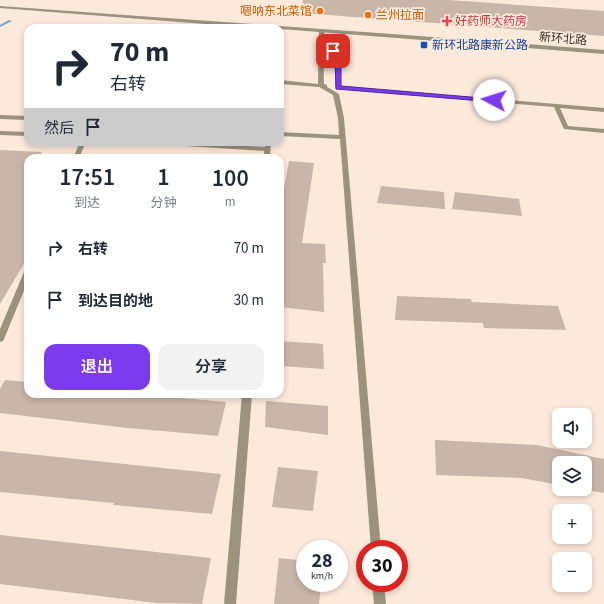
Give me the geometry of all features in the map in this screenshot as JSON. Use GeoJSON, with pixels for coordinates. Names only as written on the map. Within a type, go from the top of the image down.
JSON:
{"type":"FeatureCollection","features":[{"type":"Feature","properties":{"kind":"street"},"geometry":{"type":"LineString","coordinates":[[0,7],[223,24]]}},
{"type":"Feature","properties":{"kind":"street","name":"新环北路"},"geometry":{"type":"LineString","coordinates":[[284,28],[604,52]]}},
{"type":"Feature","properties":{"kind":"street"},"geometry":{"type":"LineString","coordinates":[[321,31],[321,86]]}},
{"type":"Feature","properties":{"kind":"street"},"geometry":{"type":"LineString","coordinates":[[321,31],[338,61],[338,87]]}},
{"type":"Feature","properties":{"kind":"street"},"geometry":{"type":"LineString","coordinates":[[284,82],[604,110]]}},
{"type":"Feature","properties":{"kind":"street"},"geometry":{"type":"LineString","coordinates":[[321,86],[336,94],[343,137],[375,540]]}},
{"type":"Feature","properties":{"kind":"street"},"geometry":{"type":"LineString","coordinates":[[556,106],[566,128],[604,131]]}},
{"type":"Feature","properties":{"kind":"street"},"geometry":{"type":"LineString","coordinates":[[0,117],[24,118]]}},
{"type":"Feature","properties":{"kind":"street"},"geometry":{"type":"LineString","coordinates":[[0,133],[24,134]]}},
{"type":"Feature","properties":{"kind":"street"},"geometry":{"type":"LineString","coordinates":[[284,134],[343,137]]}},
{"type":"Feature","properties":{"kind":"street"},"geometry":{"type":"LineString","coordinates":[[0,339],[24,282]]}},
{"type":"Feature","properties":{"kind":"street"},"geometry":{"type":"LineString","coordinates":[[230,604],[247,398]]}},
{"type":"Feature","properties":{"kind":"street"},"geometry":{"type":"LineString","coordinates":[[379,592],[380,604]]}},
{"type":"Feature","properties":{"kind":"building"},"geometry":{"type":"Polygon","coordinates":[[[303,0],[449,0],[604,11],[604,36],[302,13],[303,0]]]}},
{"type":"Feature","properties":{"kind":"building"},"geometry":{"type":"Polygon","coordinates":[[[0,150],[42,152],[41,154],[24,154],[24,264],[0,304],[0,150]]]}},
{"type":"Feature","properties":{"kind":"building"},"geometry":{"type":"Polygon","coordinates":[[[289,161],[314,163],[302,243],[325,244],[326,263],[323,263],[324,312],[284,307],[284,188],[289,161]]]}},
{"type":"Feature","properties":{"kind":"building"},"geometry":{"type":"Polygon","coordinates":[[[381,186],[444,192],[445,209],[377,203],[381,186]]]}},
{"type":"Feature","properties":{"kind":"building"},"geometry":{"type":"Polygon","coordinates":[[[455,192],[519,199],[522,216],[452,209],[455,192]]]}},
{"type":"Feature","properties":{"kind":"building"},"geometry":{"type":"Polygon","coordinates":[[[397,296],[471,299],[472,302],[558,306],[566,330],[484,328],[483,323],[395,320],[397,296]]]}},
{"type":"Feature","properties":{"kind":"building"},"geometry":{"type":"Polygon","coordinates":[[[284,341],[323,344],[324,369],[284,366],[284,341]]]}},
{"type":"Feature","properties":{"kind":"building"},"geometry":{"type":"Polygon","coordinates":[[[5,380],[24,382],[24,398],[182,398],[226,402],[218,436],[128,428],[0,413],[0,389],[5,380]]]}},
{"type":"Feature","properties":{"kind":"building"},"geometry":{"type":"Polygon","coordinates":[[[266,401],[328,406],[328,435],[265,427],[266,401]]]}},
{"type":"Feature","properties":{"kind":"building"},"geometry":{"type":"Polygon","coordinates":[[[435,440],[537,445],[590,456],[552,456],[552,484],[522,478],[436,475],[435,440]]]}},
{"type":"Feature","properties":{"kind":"building"},"geometry":{"type":"Polygon","coordinates":[[[0,451],[221,474],[212,514],[113,505],[114,503],[0,492],[0,451]]]}},
{"type":"Feature","properties":{"kind":"building"},"geometry":{"type":"Polygon","coordinates":[[[592,456],[604,459],[604,493],[592,491],[592,456]]]}},
{"type":"Feature","properties":{"kind":"building"},"geometry":{"type":"Polygon","coordinates":[[[278,467],[318,471],[313,511],[272,507],[278,467]]]}},
{"type":"Feature","properties":{"kind":"building"},"geometry":{"type":"Polygon","coordinates":[[[0,535],[211,558],[202,604],[157,603],[0,584],[0,535]]]}},
{"type":"Feature","properties":{"kind":"building"},"geometry":{"type":"Polygon","coordinates":[[[279,558],[296,560],[296,592],[320,592],[319,604],[274,604],[279,558]]]}},
{"type":"Feature","properties":{"kind":"waterway"},"geometry":{"type":"LineString","coordinates":[[0,26],[10,21]]}},
{"type":"Feature","properties":{"kind":"place","name":"嗯呐东北菜馆"},"geometry":{"type":"Point","coordinates":[320,11]}},
{"type":"Feature","properties":{"kind":"place","name":"兰州拉面"},"geometry":{"type":"Point","coordinates":[368,15]}},
{"type":"Feature","properties":{"kind":"place","name":"好药师大药房"},"geometry":{"type":"Point","coordinates":[447,21]}},
{"type":"Feature","properties":{"kind":"place","name":"新环北路康新公路"},"geometry":{"type":"Point","coordinates":[424,45]}},
{"type":"Feature","properties":{"kind":"route"},"geometry":{"type":"LineString","coordinates":[[333,51],[338,61],[338,87],[494,100]]}}]}
